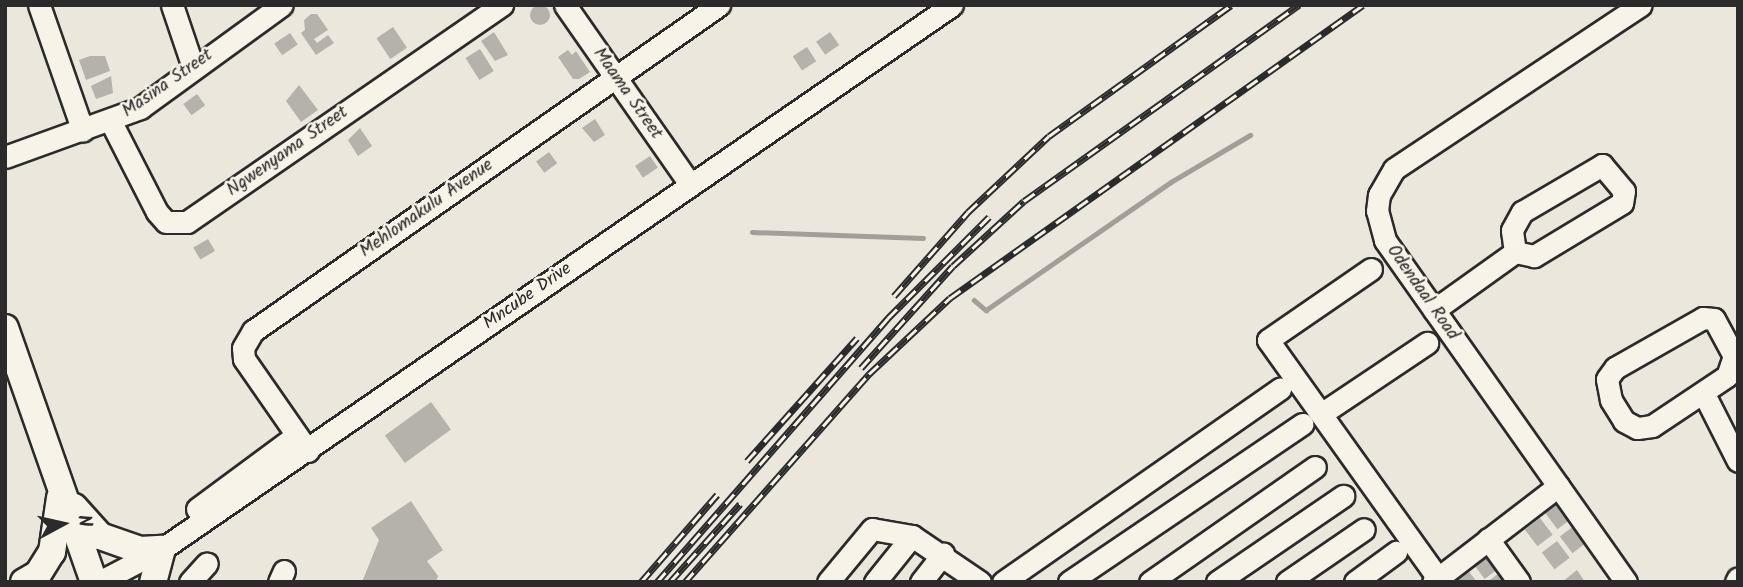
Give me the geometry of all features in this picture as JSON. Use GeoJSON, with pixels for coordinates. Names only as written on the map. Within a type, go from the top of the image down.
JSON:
{"type":"FeatureCollection","features":[{"type":"Feature","properties":{"kind":"main road"},"geometry":{"type":"LineString","coordinates":[[5,328],[10,359],[97,582]]}},
{"type":"Feature","properties":{"kind":"main road"},"geometry":{"type":"LineString","coordinates":[[60,485],[82,520],[100,536],[151,550],[153,582]]}},
{"type":"Feature","properties":{"kind":"main road"},"geometry":{"type":"LineString","coordinates":[[24,582],[38,573],[52,552],[60,485]]}},
{"type":"Feature","properties":{"kind":"street"},"geometry":{"type":"LineString","coordinates":[[40,5],[83,131]]}},
{"type":"Feature","properties":{"kind":"street"},"geometry":{"type":"LineString","coordinates":[[172,5],[193,66]]}},
{"type":"Feature","properties":{"kind":"street","name":"Masina Street"},"geometry":{"type":"LineString","coordinates":[[5,158],[111,122],[140,108],[193,66],[282,5]]}},
{"type":"Feature","properties":{"kind":"street","name":"Ngwenyama Street"},"geometry":{"type":"LineString","coordinates":[[111,122],[157,212],[166,222],[187,222],[502,5]]}},
{"type":"Feature","properties":{"kind":"street","name":"Maama Street"},"geometry":{"type":"LineString","coordinates":[[565,5],[690,183]]}},
{"type":"Feature","properties":{"kind":"street","name":"Mehlomakulu Avenue"},"geometry":{"type":"LineString","coordinates":[[302,443],[244,359],[243,348],[253,331],[719,5]]}},
{"type":"Feature","properties":{"kind":"street","name":"Mncube Drive"},"geometry":{"type":"LineString","coordinates":[[97,582],[151,550],[302,443],[690,183],[846,83],[953,5]]}},
{"type":"Feature","properties":{"kind":"street","name":"Odendaal Road"},"geometry":{"type":"LineString","coordinates":[[1626,582],[1382,233],[1378,203],[1389,175],[1641,5]]}},
{"type":"Feature","properties":{"kind":"street"},"geometry":{"type":"LineString","coordinates":[[1434,310],[1515,252],[1534,256],[1622,203],[1624,191],[1609,168],[1596,166],[1522,212],[1512,230],[1515,252]]}},
{"type":"Feature","properties":{"kind":"street"},"geometry":{"type":"LineString","coordinates":[[1371,269],[1268,340],[1312,419],[1435,580],[1558,486]]}},
{"type":"Feature","properties":{"kind":"street"},"geometry":{"type":"LineString","coordinates":[[1703,318],[1714,319],[1734,356],[1727,376],[1704,394],[1652,426],[1637,428],[1624,421],[1611,400],[1607,379],[1615,368],[1703,318]]}},
{"type":"Feature","properties":{"kind":"street"},"geometry":{"type":"LineString","coordinates":[[1069,582],[1427,343]]}},
{"type":"Feature","properties":{"kind":"street"},"geometry":{"type":"LineString","coordinates":[[1003,582],[1280,389]]}},
{"type":"Feature","properties":{"kind":"street"},"geometry":{"type":"LineString","coordinates":[[1704,394],[1738,461]]}},
{"type":"Feature","properties":{"kind":"street"},"geometry":{"type":"LineString","coordinates":[[1150,582],[1315,467]]}},
{"type":"Feature","properties":{"kind":"street"},"geometry":{"type":"LineString","coordinates":[[1217,582],[1343,496]]}},
{"type":"Feature","properties":{"kind":"street"},"geometry":{"type":"LineString","coordinates":[[828,582],[872,528],[912,536],[943,554],[976,581]]}},
{"type":"Feature","properties":{"kind":"street"},"geometry":{"type":"LineString","coordinates":[[1287,582],[1364,529]]}},
{"type":"Feature","properties":{"kind":"street"},"geometry":{"type":"LineString","coordinates":[[875,582],[912,536]]}},
{"type":"Feature","properties":{"kind":"street"},"geometry":{"type":"LineString","coordinates":[[1488,540],[1519,582]]}},
{"type":"Feature","properties":{"kind":"street"},"geometry":{"type":"LineString","coordinates":[[1355,582],[1396,552]]}},
{"type":"Feature","properties":{"kind":"street"},"geometry":{"type":"LineString","coordinates":[[921,582],[943,554]]}},
{"type":"Feature","properties":{"kind":"street"},"geometry":{"type":"LineString","coordinates":[[190,582],[207,564]]}},
{"type":"Feature","properties":{"kind":"building"},"geometry":{"type":"Polygon","coordinates":[[[540,5],[547,8],[550,15],[547,22],[540,25],[533,22],[530,15],[533,8],[540,5]]]}},
{"type":"Feature","properties":{"kind":"building"},"geometry":{"type":"Polygon","coordinates":[[[311,14],[317,14],[328,30],[314,39],[317,43],[328,35],[334,43],[316,55],[301,33],[305,30],[304,20],[311,14]]]}},
{"type":"Feature","properties":{"kind":"building"},"geometry":{"type":"Polygon","coordinates":[[[393,27],[407,48],[390,59],[376,38],[393,27]]]}},
{"type":"Feature","properties":{"kind":"building"},"geometry":{"type":"Polygon","coordinates":[[[494,32],[508,55],[495,61],[481,41],[494,32]]]}},
{"type":"Feature","properties":{"kind":"building"},"geometry":{"type":"Polygon","coordinates":[[[830,32],[839,45],[825,55],[816,42],[830,32]]]}},
{"type":"Feature","properties":{"kind":"building"},"geometry":{"type":"Polygon","coordinates":[[[290,33],[298,45],[282,55],[274,44],[290,33]]]}},
{"type":"Feature","properties":{"kind":"building"},"geometry":{"type":"Polygon","coordinates":[[[807,47],[816,61],[802,71],[793,56],[807,47]]]}},
{"type":"Feature","properties":{"kind":"building"},"geometry":{"type":"Polygon","coordinates":[[[480,49],[494,71],[479,80],[466,58],[480,49]]]}},
{"type":"Feature","properties":{"kind":"building"},"geometry":{"type":"Polygon","coordinates":[[[568,50],[572,55],[576,51],[590,72],[579,79],[573,79],[558,57],[568,50]]]}},
{"type":"Feature","properties":{"kind":"building"},"geometry":{"type":"Polygon","coordinates":[[[90,56],[105,56],[110,71],[86,80],[79,60],[90,56]]]}},
{"type":"Feature","properties":{"kind":"building"},"geometry":{"type":"Polygon","coordinates":[[[111,76],[113,93],[96,99],[91,86],[111,76]]]}},
{"type":"Feature","properties":{"kind":"building"},"geometry":{"type":"Polygon","coordinates":[[[299,85],[318,110],[301,122],[286,101],[299,85]]]}},
{"type":"Feature","properties":{"kind":"building"},"geometry":{"type":"Polygon","coordinates":[[[197,94],[205,105],[191,115],[183,104],[197,94]]]}},
{"type":"Feature","properties":{"kind":"building"},"geometry":{"type":"Polygon","coordinates":[[[595,119],[605,135],[594,142],[582,128],[595,119]]]}},
{"type":"Feature","properties":{"kind":"building"},"geometry":{"type":"Polygon","coordinates":[[[360,128],[372,146],[358,156],[348,140],[360,128]]]}},
{"type":"Feature","properties":{"kind":"building"},"geometry":{"type":"Polygon","coordinates":[[[549,152],[557,163],[544,173],[536,161],[549,152]]]}},
{"type":"Feature","properties":{"kind":"building"},"geometry":{"type":"Polygon","coordinates":[[[650,156],[658,168],[643,178],[635,166],[650,156]]]}},
{"type":"Feature","properties":{"kind":"building"},"geometry":{"type":"Polygon","coordinates":[[[208,239],[215,251],[200,260],[193,248],[208,239]]]}},
{"type":"Feature","properties":{"kind":"building"},"geometry":{"type":"Polygon","coordinates":[[[431,402],[451,430],[405,463],[385,436],[431,402]]]}},
{"type":"Feature","properties":{"kind":"building"},"geometry":{"type":"Polygon","coordinates":[[[411,501],[443,550],[427,561],[438,576],[436,582],[362,582],[379,540],[371,528],[411,501]]]}},
{"type":"Feature","properties":{"kind":"building"},"geometry":{"type":"Polygon","coordinates":[[[1560,501],[1573,518],[1557,529],[1545,512],[1560,501]]]}},
{"type":"Feature","properties":{"kind":"building"},"geometry":{"type":"Polygon","coordinates":[[[1540,518],[1553,535],[1537,546],[1525,529],[1540,518]]]}},
{"type":"Feature","properties":{"kind":"building"},"geometry":{"type":"Polygon","coordinates":[[[1575,525],[1588,542],[1572,553],[1560,536],[1575,525]]]}},
{"type":"Feature","properties":{"kind":"building"},"geometry":{"type":"Polygon","coordinates":[[[1557,541],[1570,558],[1554,569],[1542,552],[1557,541]]]}},
{"type":"Feature","properties":{"kind":"building"},"geometry":{"type":"Polygon","coordinates":[[[1487,550],[1500,568],[1485,579],[1472,561],[1487,550]]]}},
{"type":"Feature","properties":{"kind":"building"},"geometry":{"type":"Polygon","coordinates":[[[1467,569],[1477,582],[1452,580],[1467,569]]]}},
{"type":"Feature","properties":{"kind":"building"},"geometry":{"type":"Polygon","coordinates":[[[1577,570],[1585,582],[1562,582],[1577,570]]]}},
{"type":"Feature","properties":{"kind":"building"},"geometry":{"type":"Polygon","coordinates":[[[1502,571],[1510,582],[1487,582],[1502,571]]]}},
{"type":"Feature","properties":{"kind":"waterway"},"geometry":{"type":"LineString","coordinates":[[974,300],[986,310],[1171,182],[1250,135]]}},
{"type":"Feature","properties":{"kind":"waterway"},"geometry":{"type":"LineString","coordinates":[[752,232],[923,238]]}},
{"type":"Feature","properties":{"kind":"railway"},"geometry":{"type":"LineString","coordinates":[[894,296],[968,212],[1049,136],[1231,5]]}},
{"type":"Feature","properties":{"kind":"railway"},"geometry":{"type":"LineString","coordinates":[[861,368],[953,266],[1024,201],[1299,5]]}},
{"type":"Feature","properties":{"kind":"railway"},"geometry":{"type":"LineString","coordinates":[[685,582],[869,374],[950,298],[1363,5]]}},
{"type":"Feature","properties":{"kind":"railway"},"geometry":{"type":"LineString","coordinates":[[657,582],[888,318],[989,217]]}},
{"type":"Feature","properties":{"kind":"railway"},"geometry":{"type":"LineString","coordinates":[[747,461],[857,338]]}},
{"type":"Feature","properties":{"kind":"railway"},"geometry":{"type":"LineString","coordinates":[[641,582],[717,495]]}},
{"type":"Feature","properties":{"kind":"railway"},"geometry":{"type":"LineString","coordinates":[[670,582],[740,504]]}}]}
